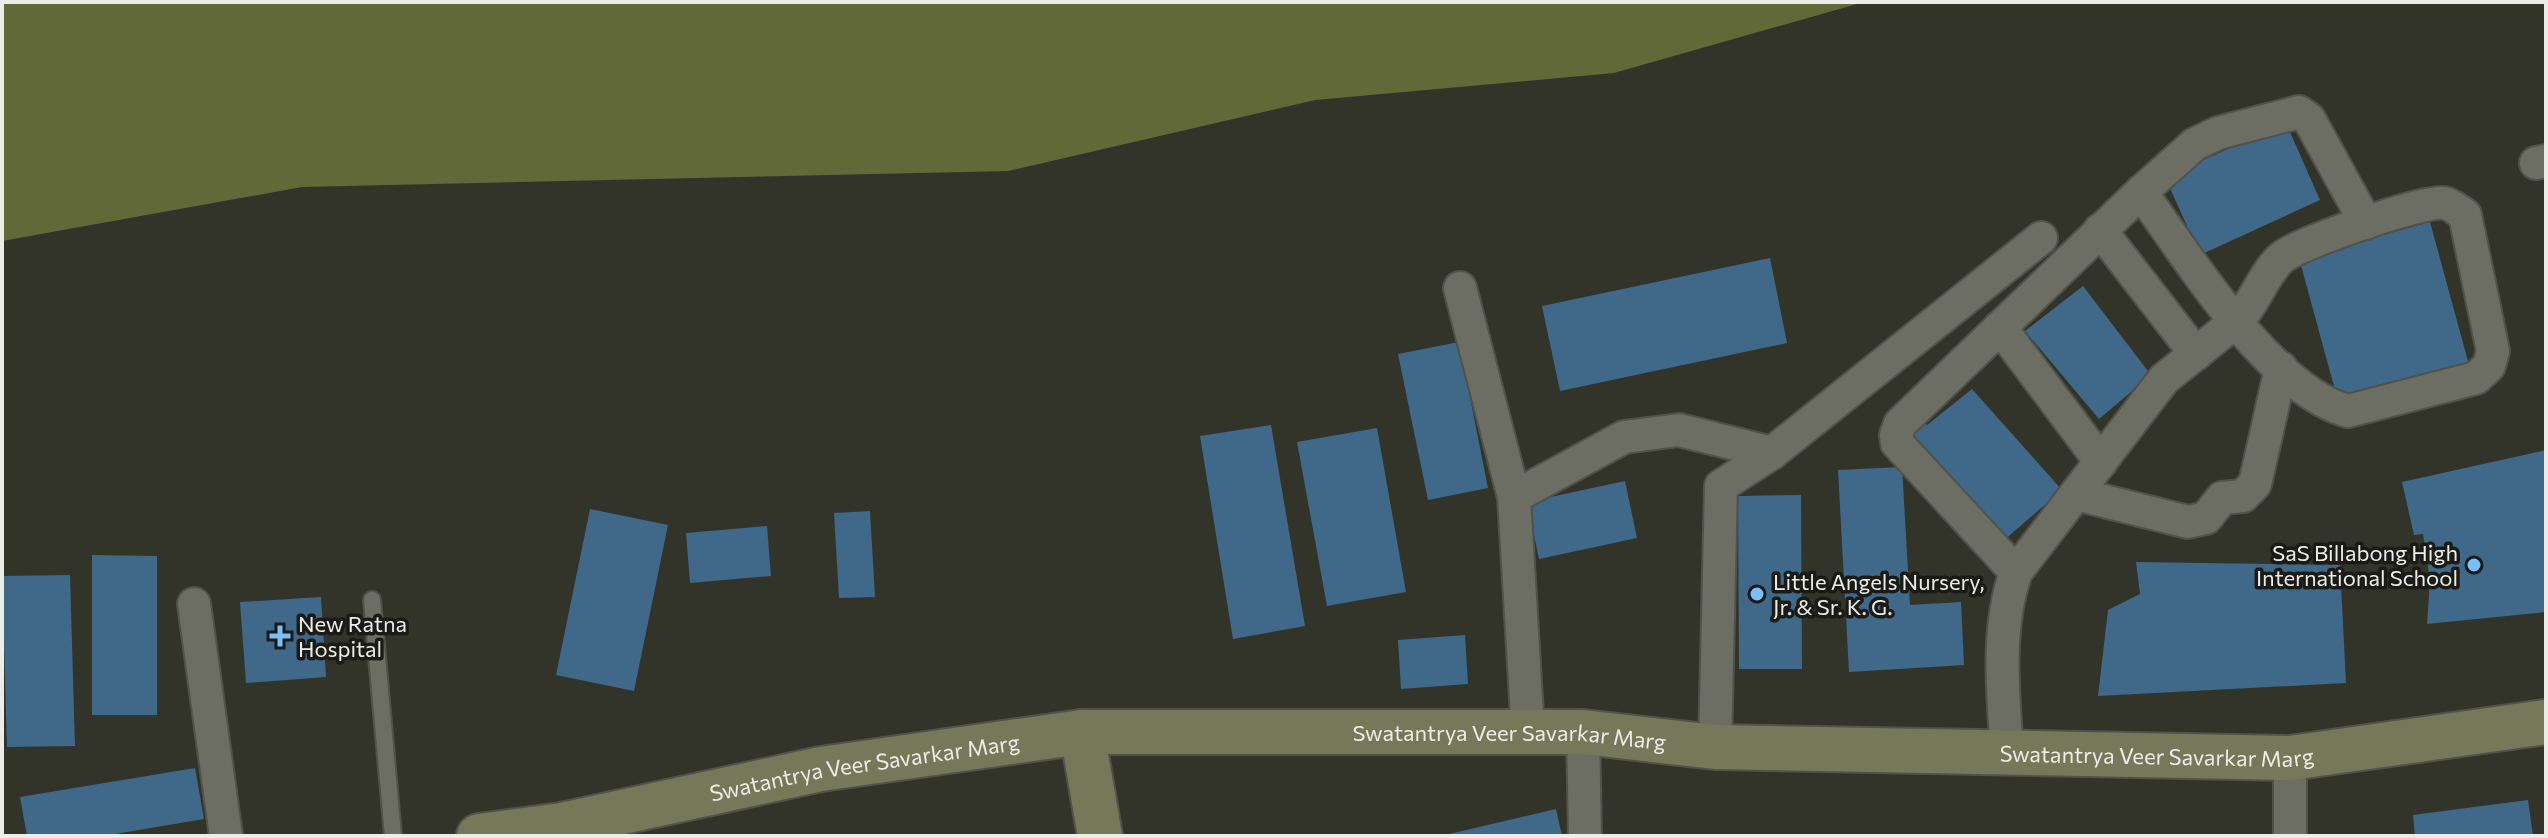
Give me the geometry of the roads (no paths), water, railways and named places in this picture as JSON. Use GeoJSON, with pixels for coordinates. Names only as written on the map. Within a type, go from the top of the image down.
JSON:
{"type":"FeatureCollection","features":[{"type":"Feature","properties":{"kind":"street"},"geometry":{"type":"LineString","coordinates":[[2016,572],[1897,443],[1900,424],[2141,192],[2195,144],[2218,133],[2299,112],[2309,119],[2366,223]]}},
{"type":"Feature","properties":{"kind":"street"},"geometry":{"type":"LineString","coordinates":[[2007,752],[2002,685],[2009,594],[2016,572],[2164,379],[2196,354],[2234,323],[2245,314],[2284,256],[2366,223],[2429,203],[2446,203],[2465,215],[2493,351],[2489,366],[2476,378],[2348,411],[2329,406],[2281,368],[2234,323],[2141,192]]}},
{"type":"Feature","properties":{"kind":"street"},"geometry":{"type":"LineString","coordinates":[[2100,230],[2196,354]]}},
{"type":"Feature","properties":{"kind":"street"},"geometry":{"type":"LineString","coordinates":[[1715,747],[1721,486],[1772,453],[2041,238]]}},
{"type":"Feature","properties":{"kind":"street"},"geometry":{"type":"LineString","coordinates":[[1460,288],[1514,497],[1528,732]]}},
{"type":"Feature","properties":{"kind":"street"},"geometry":{"type":"LineString","coordinates":[[2000,327],[2101,462]]}},
{"type":"Feature","properties":{"kind":"street"},"geometry":{"type":"LineString","coordinates":[[2076,494],[2188,522],[2206,518],[2222,498],[2243,496],[2255,484],[2281,368]]}},
{"type":"Feature","properties":{"kind":"street"},"geometry":{"type":"LineString","coordinates":[[1514,497],[1624,437],[1679,430],[1772,453]]}},
{"type":"Feature","properties":{"kind":"street"},"geometry":{"type":"LineString","coordinates":[[194,604],[226,836]]}},
{"type":"Feature","properties":{"kind":"street","name":"Swatantrya Veer Savarkar Marg"},"geometry":{"type":"LineString","coordinates":[[479,836],[562,825],[821,769],[1082,732],[1583,732],[1715,747],[2290,758],[2546,722]]}},
{"type":"Feature","properties":{"kind":"street"},"geometry":{"type":"LineString","coordinates":[[1082,732],[1100,836]]}},
{"type":"Feature","properties":{"kind":"street"},"geometry":{"type":"LineString","coordinates":[[1583,732],[1585,836]]}},
{"type":"Feature","properties":{"kind":"street"},"geometry":{"type":"LineString","coordinates":[[2290,758],[2290,836]]}},
{"type":"Feature","properties":{"kind":"lane"},"geometry":{"type":"LineString","coordinates":[[372,600],[393,836]]}},
{"type":"Feature","properties":{"kind":"place","name":"SaS Billabong High International School"},"geometry":{"type":"Point","coordinates":[2474,565]}},
{"type":"Feature","properties":{"kind":"place","name":"Little Angels Nursery, Jr. & Sr. K. G."},"geometry":{"type":"Point","coordinates":[1757,594]}},
{"type":"Feature","properties":{"kind":"place","name":"New Ratna Hospital"},"geometry":{"type":"Point","coordinates":[280,636]}}]}
